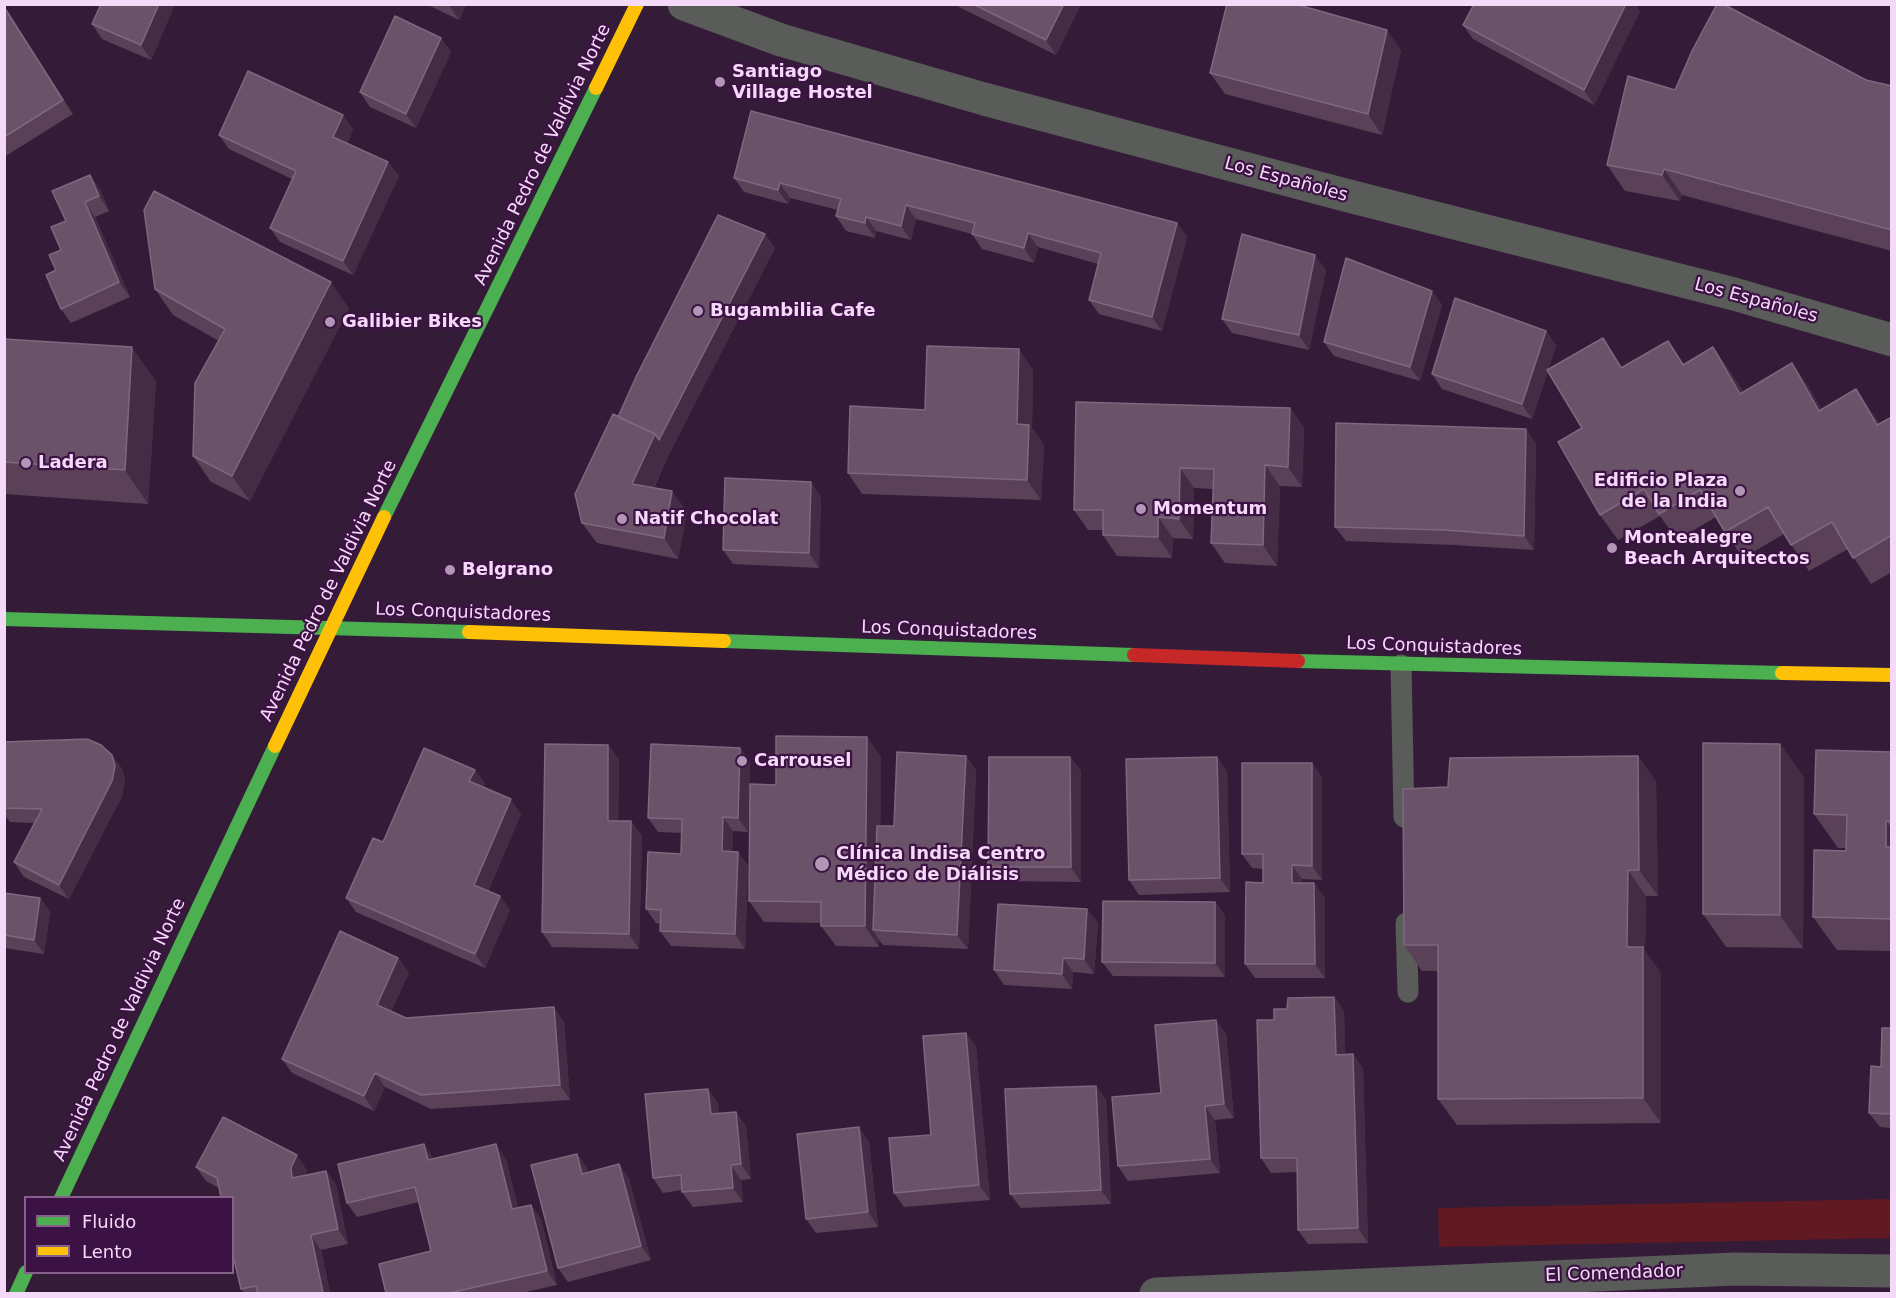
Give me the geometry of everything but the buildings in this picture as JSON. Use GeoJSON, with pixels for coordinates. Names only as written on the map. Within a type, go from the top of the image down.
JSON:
{"type":"FeatureCollection","features":[{"type":"Feature","properties":{"kind":"main road","name":"Avenida Pedro de Valdivia Norte"},"geometry":{"type":"LineString","coordinates":[[61,1196],[330,627],[637,4]]}},
{"type":"Feature","properties":{"kind":"main road","name":"Los Conquistadores"},"geometry":{"type":"LineString","coordinates":[[4,619],[330,627],[1401,664],[1892,675]]}},
{"type":"Feature","properties":{"kind":"main road"},"geometry":{"type":"LineString","coordinates":[[16,1293],[25,1274]]}},
{"type":"Feature","properties":{"kind":"street","name":"Los Españoles"},"geometry":{"type":"LineString","coordinates":[[684,4],[781,40],[984,99],[1345,195],[1734,294],[1892,340]]}},
{"type":"Feature","properties":{"kind":"street","name":"El Comendador"},"geometry":{"type":"LineString","coordinates":[[1156,1293],[1735,1269],[1892,1271]]}},
{"type":"Feature","properties":{"kind":"lane"},"geometry":{"type":"LineString","coordinates":[[1401,664],[1405,839]]}},
{"type":"Feature","properties":{"kind":"lane"},"geometry":{"type":"LineString","coordinates":[[1406,898],[1408,992]]}},
{"type":"Feature","properties":{"kind":"shaded area"},"geometry":{"type":"Polygon","coordinates":[[[1891,1199],[1891,1238],[1439,1247],[1438,1208],[1891,1199]]]}},
{"type":"Feature","properties":{"kind":"traffic: fast"},"geometry":{"type":"LineString","coordinates":[[384,517],[596,88]]}},
{"type":"Feature","properties":{"kind":"traffic: fast"},"geometry":{"type":"LineString","coordinates":[[4,619],[469,632]]}},
{"type":"Feature","properties":{"kind":"traffic: fast"},"geometry":{"type":"LineString","coordinates":[[724,641],[1134,655]]}},
{"type":"Feature","properties":{"kind":"traffic: fast"},"geometry":{"type":"LineString","coordinates":[[1298,661],[1782,673]]}},
{"type":"Feature","properties":{"kind":"traffic: fast"},"geometry":{"type":"LineString","coordinates":[[62,1196],[275,746]]}},
{"type":"Feature","properties":{"kind":"traffic: fast"},"geometry":{"type":"LineString","coordinates":[[16,1294],[25,1274]]}},
{"type":"Feature","properties":{"kind":"traffic: slow"},"geometry":{"type":"LineString","coordinates":[[596,88],[637,4]]}},
{"type":"Feature","properties":{"kind":"traffic: slow"},"geometry":{"type":"LineString","coordinates":[[275,746],[384,517]]}},
{"type":"Feature","properties":{"kind":"traffic: slow"},"geometry":{"type":"LineString","coordinates":[[469,632],[724,641]]}},
{"type":"Feature","properties":{"kind":"traffic: slow"},"geometry":{"type":"LineString","coordinates":[[1782,673],[1892,675]]}},
{"type":"Feature","properties":{"kind":"traffic: jam"},"geometry":{"type":"LineString","coordinates":[[1134,655],[1298,661]]}},
{"type":"Feature","properties":{"kind":"place","name":"Santiago Village Hostel"},"geometry":{"type":"Point","coordinates":[720,82]}},
{"type":"Feature","properties":{"kind":"place","name":"Bugambilia Cafe"},"geometry":{"type":"Point","coordinates":[698,311]}},
{"type":"Feature","properties":{"kind":"place","name":"Galibier Bikes"},"geometry":{"type":"Point","coordinates":[330,322]}},
{"type":"Feature","properties":{"kind":"place","name":"Ladera"},"geometry":{"type":"Point","coordinates":[26,463]}},
{"type":"Feature","properties":{"kind":"place","name":"Edificio Plaza de la India"},"geometry":{"type":"Point","coordinates":[1740,491]}},
{"type":"Feature","properties":{"kind":"place","name":"Momentum"},"geometry":{"type":"Point","coordinates":[1141,509]}},
{"type":"Feature","properties":{"kind":"place","name":"Natif Chocolat"},"geometry":{"type":"Point","coordinates":[622,519]}},
{"type":"Feature","properties":{"kind":"place","name":"Montealegre Beach Arquitectos"},"geometry":{"type":"Point","coordinates":[1612,548]}},
{"type":"Feature","properties":{"kind":"place","name":"Belgrano"},"geometry":{"type":"Point","coordinates":[450,570]}},
{"type":"Feature","properties":{"kind":"place","name":"Carrousel"},"geometry":{"type":"Point","coordinates":[742,761]}},
{"type":"Feature","properties":{"kind":"place","name":"Clínica Indisa Centro Médico de Diálisis"},"geometry":{"type":"Point","coordinates":[822,864]}}]}
